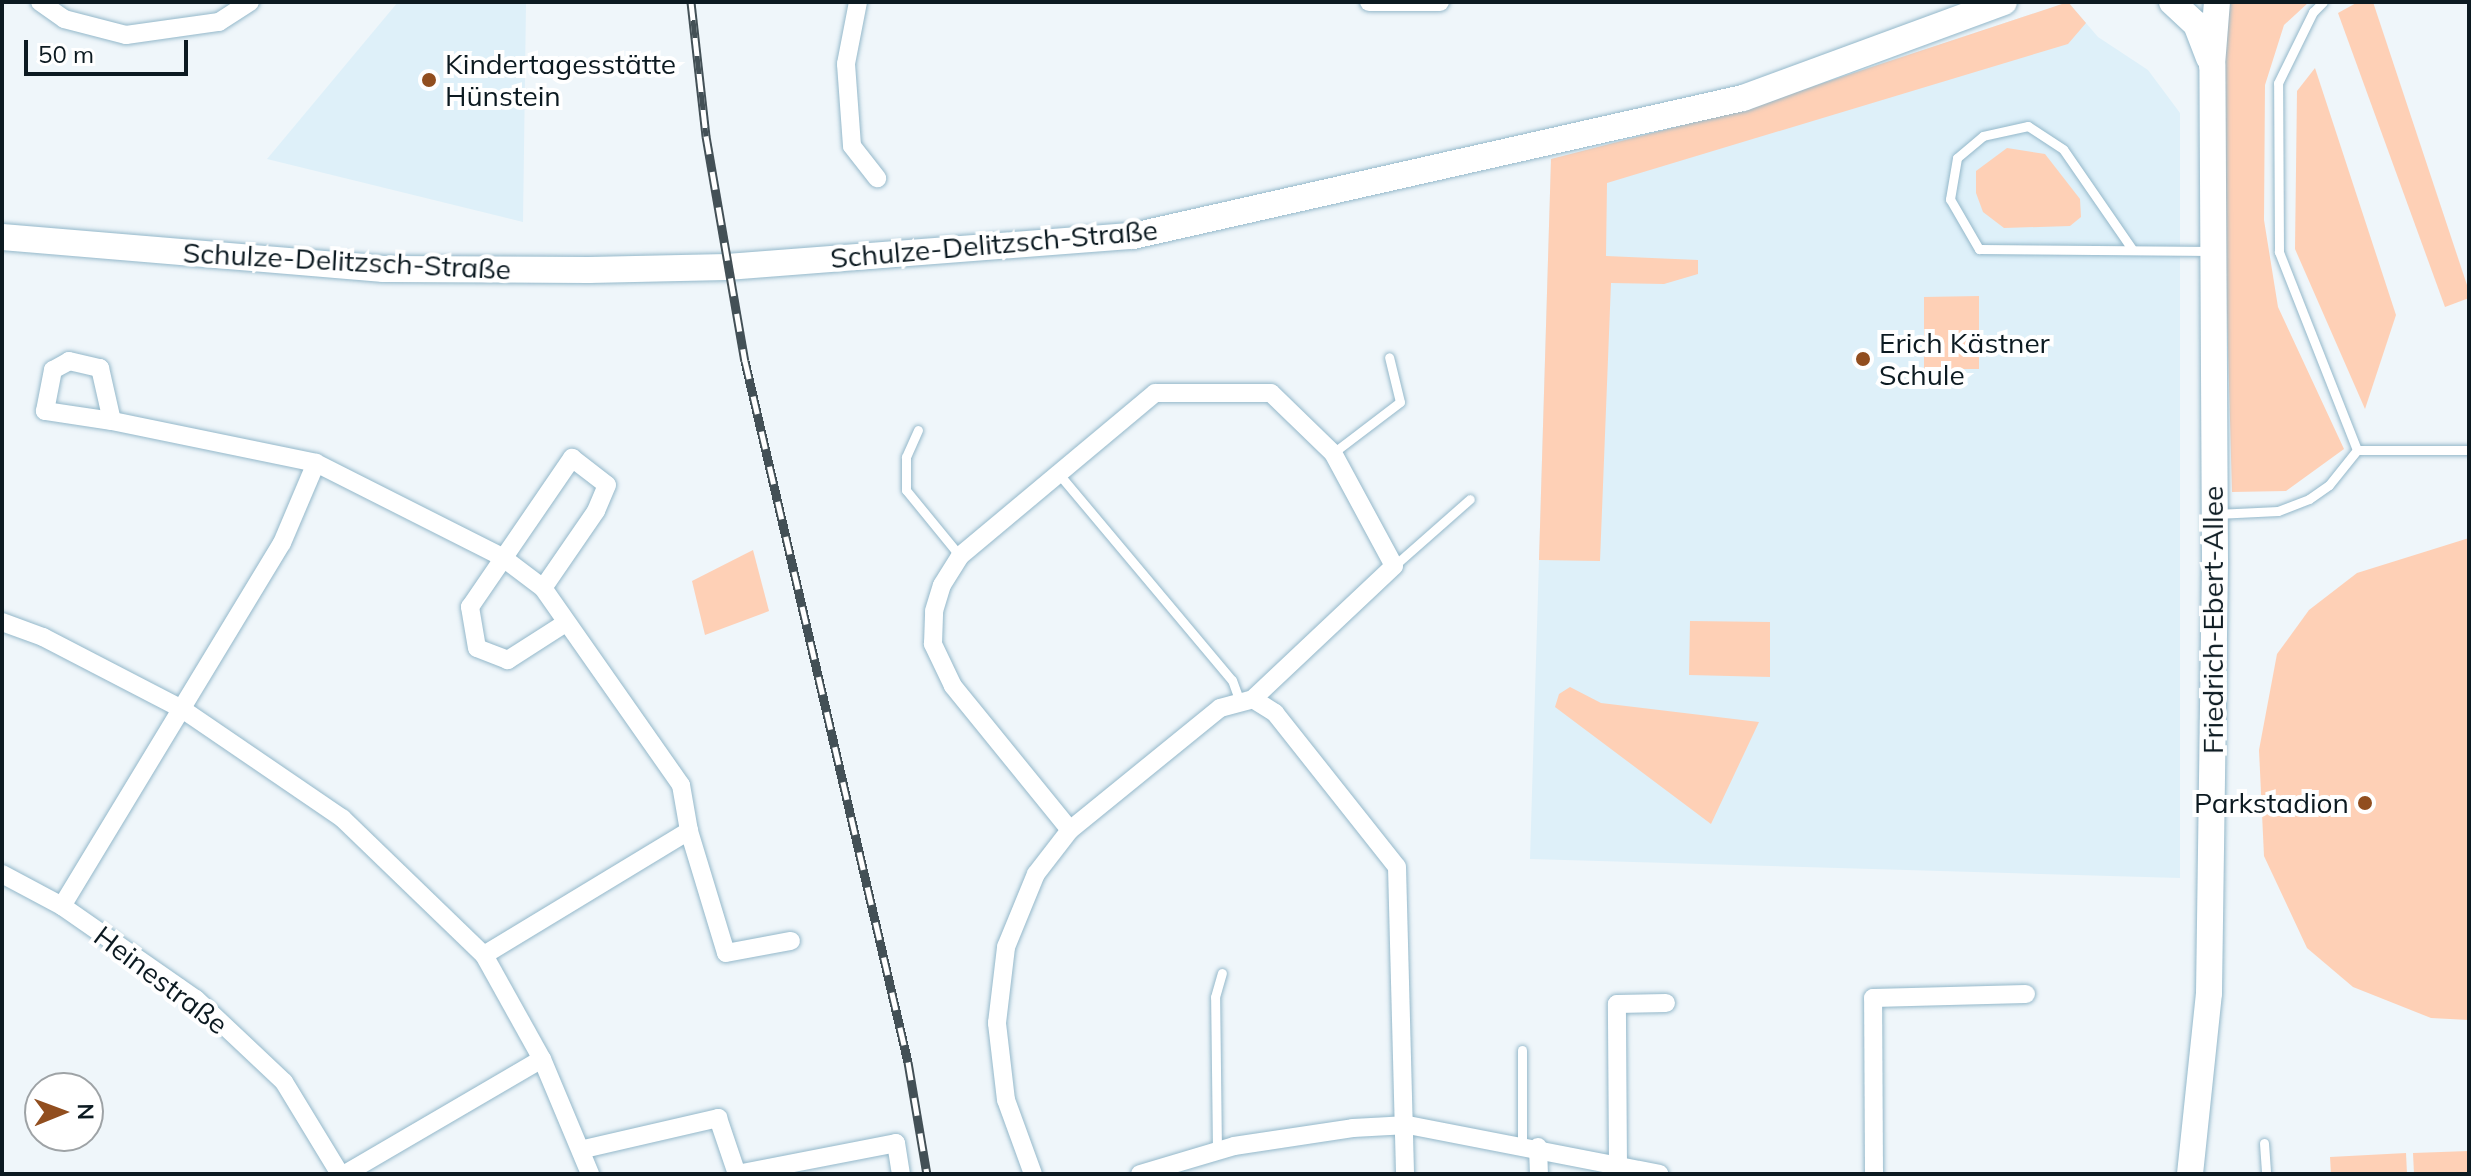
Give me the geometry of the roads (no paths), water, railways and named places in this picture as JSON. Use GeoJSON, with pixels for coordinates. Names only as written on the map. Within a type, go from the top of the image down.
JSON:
{"type":"FeatureCollection","features":[{"type":"Feature","properties":{"kind":"main road","name":"Schulze-Delitzsch-Straße"},"geometry":{"type":"LineString","coordinates":[[2,237],[384,269],[589,270],[727,267],[1133,236],[1743,98],[2004,2]]}},
{"type":"Feature","properties":{"kind":"main road"},"geometry":{"type":"LineString","coordinates":[[2172,2],[2196,24],[2212,65]]}},
{"type":"Feature","properties":{"kind":"main road"},"geometry":{"type":"LineString","coordinates":[[2203,2],[2212,65]]}},
{"type":"Feature","properties":{"kind":"main road"},"geometry":{"type":"LineString","coordinates":[[2212,65],[2217,2]]}},
{"type":"Feature","properties":{"kind":"main road","name":"Friedrich-Ebert-Allee"},"geometry":{"type":"LineString","coordinates":[[2190,1174],[2209,993],[2215,514],[2212,65]]}},
{"type":"Feature","properties":{"kind":"street"},"geometry":{"type":"LineString","coordinates":[[40,2],[64,19],[126,35],[219,22],[250,2]]}},
{"type":"Feature","properties":{"kind":"street"},"geometry":{"type":"LineString","coordinates":[[858,2],[846,64],[852,146],[877,178]]}},
{"type":"Feature","properties":{"kind":"street"},"geometry":{"type":"LineString","coordinates":[[1369,2],[1440,2]]}},
{"type":"Feature","properties":{"kind":"street"},"geometry":{"type":"LineString","coordinates":[[1033,1174],[1006,1100],[997,1023],[1006,947],[1036,874],[1070,830],[1220,708],[1246,699],[1394,566],[1333,453],[1271,393],[1155,393],[960,556],[942,585],[933,644],[953,686],[1070,830]]}},
{"type":"Feature","properties":{"kind":"street"},"geometry":{"type":"LineString","coordinates":[[112,421],[316,463],[502,557],[543,588],[564,624],[681,785],[689,831],[726,953],[791,941]]}},
{"type":"Feature","properties":{"kind":"street"},"geometry":{"type":"LineString","coordinates":[[543,588],[596,511],[607,485],[572,458],[470,607],[477,648],[508,660],[564,624]]}},
{"type":"Feature","properties":{"kind":"street"},"geometry":{"type":"LineString","coordinates":[[62,906],[282,543],[316,463]]}},
{"type":"Feature","properties":{"kind":"street"},"geometry":{"type":"LineString","coordinates":[[2,622],[43,637],[182,709],[342,818],[484,955],[542,1059],[584,1149],[590,1174]]}},
{"type":"Feature","properties":{"kind":"street"},"geometry":{"type":"LineString","coordinates":[[1246,699],[1275,713],[1397,867],[1408,1125],[1405,1174]]}},
{"type":"Feature","properties":{"kind":"street"},"geometry":{"type":"LineString","coordinates":[[484,955],[689,831]]}},
{"type":"Feature","properties":{"kind":"street","name":"Heinestraße"},"geometry":{"type":"LineString","coordinates":[[2,874],[62,906],[196,999],[284,1082],[342,1174]]}},
{"type":"Feature","properties":{"kind":"street"},"geometry":{"type":"LineString","coordinates":[[1874,1174],[1873,998],[2026,994]]}},
{"type":"Feature","properties":{"kind":"street"},"geometry":{"type":"LineString","coordinates":[[1618,1165],[1617,1004],[1666,1003]]}},
{"type":"Feature","properties":{"kind":"street"},"geometry":{"type":"LineString","coordinates":[[342,1174],[542,1059]]}},
{"type":"Feature","properties":{"kind":"street"},"geometry":{"type":"LineString","coordinates":[[584,1149],[718,1118],[737,1174],[896,1143],[901,1174]]}},
{"type":"Feature","properties":{"kind":"street"},"geometry":{"type":"LineString","coordinates":[[1140,1174],[1217,1151],[1353,1128],[1408,1125],[1530,1146],[1659,1174]]}},
{"type":"Feature","properties":{"kind":"street"},"geometry":{"type":"LineString","coordinates":[[1530,1146],[1539,1174]]}},
{"type":"Feature","properties":{"kind":"lane"},"geometry":{"type":"LineString","coordinates":[[2323,2],[2278,83],[2279,252],[2357,450]]}},
{"type":"Feature","properties":{"kind":"lane"},"geometry":{"type":"LineString","coordinates":[[2132,249],[2063,149],[2028,126],[1983,136],[1957,158],[1950,199],[1979,249],[2211,251]]}},
{"type":"Feature","properties":{"kind":"lane"},"geometry":{"type":"LineString","coordinates":[[1333,453],[1400,402],[1389,357]]}},
{"type":"Feature","properties":{"kind":"lane"},"geometry":{"type":"LineString","coordinates":[[918,430],[906,457],[906,490],[960,556]]}},
{"type":"Feature","properties":{"kind":"lane"},"geometry":{"type":"LineString","coordinates":[[2357,450],[2469,450]]}},
{"type":"Feature","properties":{"kind":"lane"},"geometry":{"type":"LineString","coordinates":[[2215,514],[2278,511],[2309,499],[2329,485],[2357,450]]}},
{"type":"Feature","properties":{"kind":"lane"},"geometry":{"type":"LineString","coordinates":[[1058,473],[1246,699]]}},
{"type":"Feature","properties":{"kind":"lane"},"geometry":{"type":"LineString","coordinates":[[1394,566],[1470,499]]}},
{"type":"Feature","properties":{"kind":"lane"},"geometry":{"type":"LineString","coordinates":[[1217,1151],[1215,997],[1222,973]]}},
{"type":"Feature","properties":{"kind":"lane"},"geometry":{"type":"LineString","coordinates":[[1522,1050],[1530,1146]]}},
{"type":"Feature","properties":{"kind":"lane"},"geometry":{"type":"LineString","coordinates":[[2264,1143],[2266,1174]]}},
{"type":"Feature","properties":{"kind":"railway"},"geometry":{"type":"LineString","coordinates":[[691,2],[706,136],[745,361],[908,1062],[927,1174]]}},
{"type":"Feature","properties":{"kind":"place","name":"Kindertagesstätte Hünstein"},"geometry":{"type":"Point","coordinates":[429,80]}},
{"type":"Feature","properties":{"kind":"place","name":"Erich Kästner Schule"},"geometry":{"type":"Point","coordinates":[1863,359]}},
{"type":"Feature","properties":{"kind":"place","name":"Parkstadion"},"geometry":{"type":"Point","coordinates":[2365,803]}}]}
